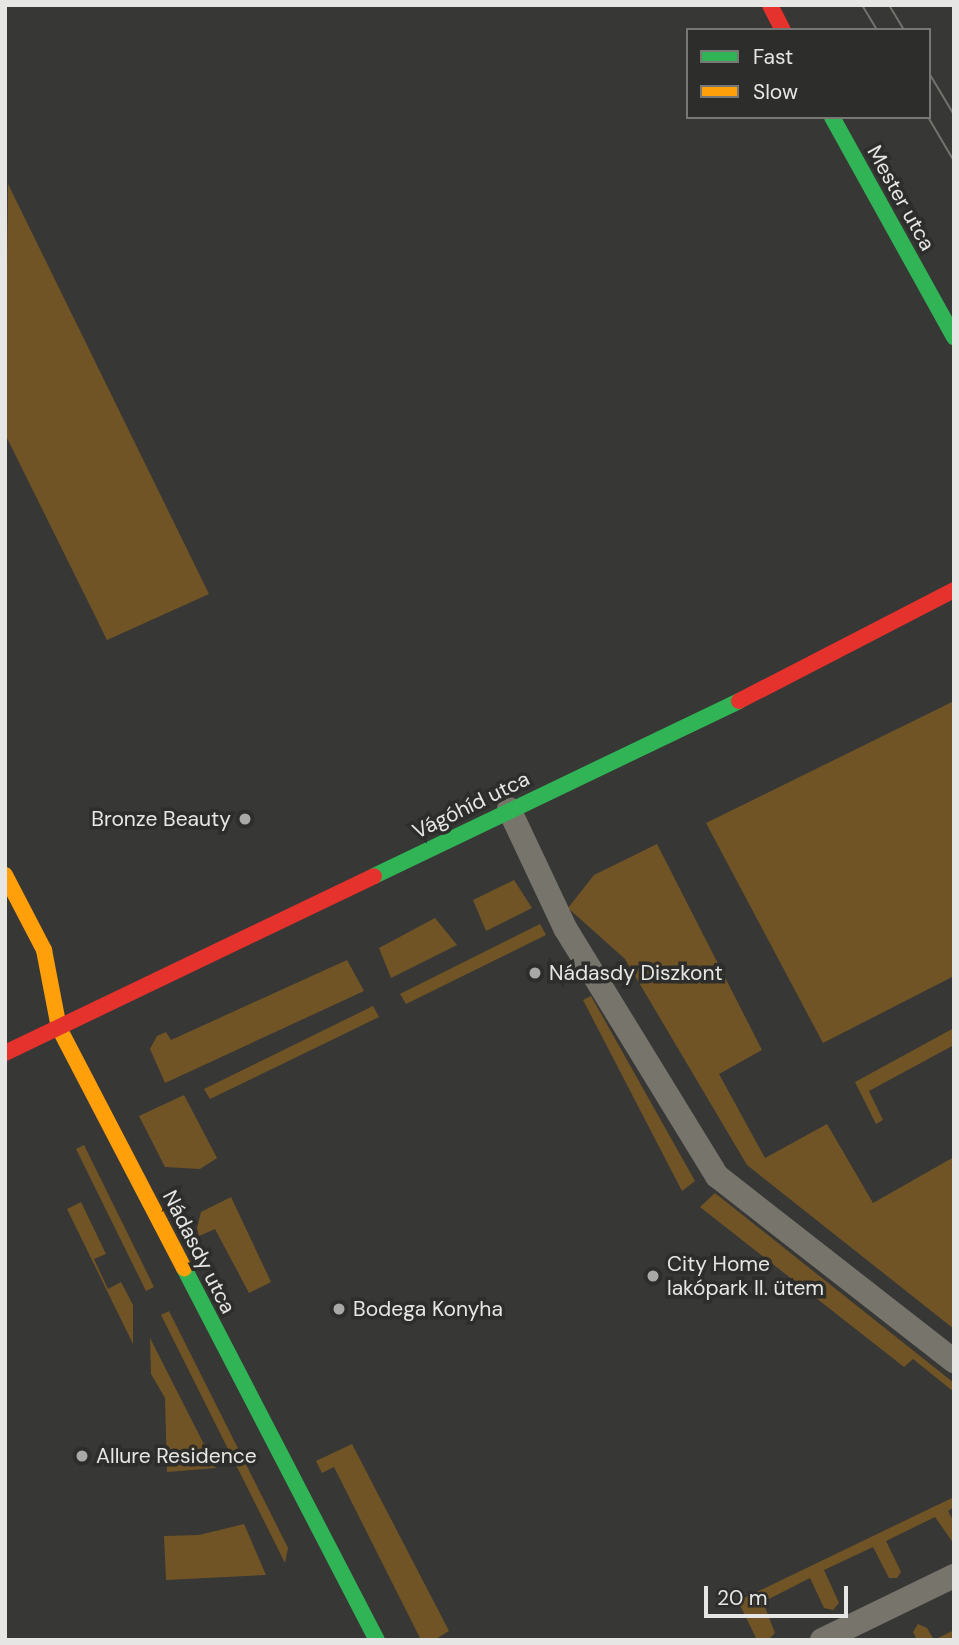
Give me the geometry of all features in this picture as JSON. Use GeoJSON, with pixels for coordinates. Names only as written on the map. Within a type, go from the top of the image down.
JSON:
{"type":"FeatureCollection","features":[{"type":"Feature","properties":{"kind":"street"},"geometry":{"type":"LineString","coordinates":[[769,5],[782,28]]}},
{"type":"Feature","properties":{"kind":"street","name":"Mester utca"},"geometry":{"type":"LineString","coordinates":[[833,119],[954,337]]}},
{"type":"Feature","properties":{"kind":"street","name":"Vágóhíd utca"},"geometry":{"type":"LineString","coordinates":[[5,1053],[770,686],[954,590]]}},
{"type":"Feature","properties":{"kind":"street","name":"Nádasdy utca"},"geometry":{"type":"LineString","coordinates":[[5,875],[44,950],[59,1028],[377,1640]]}},
{"type":"Feature","properties":{"kind":"lane"},"geometry":{"type":"LineString","coordinates":[[509,809],[565,928],[718,1175],[954,1362]]}},
{"type":"Feature","properties":{"kind":"lane"},"geometry":{"type":"LineString","coordinates":[[822,1640],[954,1576]]}},
{"type":"Feature","properties":{"kind":"shaded area"},"geometry":{"type":"Polygon","coordinates":[[[8,184],[209,594],[107,640],[5,434],[8,184]]]}},
{"type":"Feature","properties":{"kind":"shaded area"},"geometry":{"type":"Polygon","coordinates":[[[954,701],[954,976],[823,1043],[706,823],[954,701]]]}},
{"type":"Feature","properties":{"kind":"shaded area"},"geometry":{"type":"Polygon","coordinates":[[[657,844],[762,1050],[719,1074],[765,1158],[827,1124],[873,1203],[954,1157],[954,1329],[747,1165],[625,959],[568,908],[594,875],[657,844]]]}},
{"type":"Feature","properties":{"kind":"shaded area"},"geometry":{"type":"Polygon","coordinates":[[[514,880],[532,908],[486,931],[473,900],[514,880]]]}},
{"type":"Feature","properties":{"kind":"shaded area"},"geometry":{"type":"Polygon","coordinates":[[[435,918],[457,945],[391,978],[379,948],[435,918]]]}},
{"type":"Feature","properties":{"kind":"shaded area"},"geometry":{"type":"Polygon","coordinates":[[[540,924],[546,935],[406,1004],[400,994],[540,924]]]}},
{"type":"Feature","properties":{"kind":"shaded area"},"geometry":{"type":"Polygon","coordinates":[[[347,960],[364,991],[165,1083],[150,1049],[157,1036],[166,1032],[171,1040],[347,960]]]}},
{"type":"Feature","properties":{"kind":"shaded area"},"geometry":{"type":"Polygon","coordinates":[[[591,996],[695,1181],[682,1191],[583,1000],[591,996]]]}},
{"type":"Feature","properties":{"kind":"shaded area"},"geometry":{"type":"Polygon","coordinates":[[[373,1006],[379,1017],[210,1099],[204,1089],[373,1006]]]}},
{"type":"Feature","properties":{"kind":"shaded area"},"geometry":{"type":"Polygon","coordinates":[[[954,1028],[954,1045],[869,1091],[883,1120],[876,1124],[855,1082],[954,1028]]]}},
{"type":"Feature","properties":{"kind":"shaded area"},"geometry":{"type":"Polygon","coordinates":[[[184,1095],[217,1158],[200,1169],[165,1167],[139,1116],[184,1095]]]}},
{"type":"Feature","properties":{"kind":"shaded area"},"geometry":{"type":"Polygon","coordinates":[[[84,1145],[154,1287],[146,1291],[76,1149],[84,1145]]]}},
{"type":"Feature","properties":{"kind":"shaded area"},"geometry":{"type":"Polygon","coordinates":[[[715,1193],[954,1383],[954,1392],[913,1359],[904,1367],[700,1207],[715,1193]]]}},
{"type":"Feature","properties":{"kind":"shaded area"},"geometry":{"type":"Polygon","coordinates":[[[231,1197],[271,1282],[249,1293],[215,1229],[199,1236],[197,1228],[201,1212],[231,1197]]]}},
{"type":"Feature","properties":{"kind":"shaded area"},"geometry":{"type":"Polygon","coordinates":[[[81,1202],[106,1254],[94,1259],[108,1289],[121,1282],[133,1305],[133,1344],[67,1209],[81,1202]]]}},
{"type":"Feature","properties":{"kind":"shaded area"},"geometry":{"type":"Polygon","coordinates":[[[169,1311],[288,1548],[285,1563],[161,1315],[169,1311]]]}},
{"type":"Feature","properties":{"kind":"shaded area"},"geometry":{"type":"Polygon","coordinates":[[[150,1338],[216,1468],[167,1472],[165,1398],[151,1374],[150,1338]]]}},
{"type":"Feature","properties":{"kind":"shaded area"},"geometry":{"type":"Polygon","coordinates":[[[352,1444],[449,1631],[434,1640],[421,1640],[334,1467],[322,1473],[316,1461],[352,1444]]]}},
{"type":"Feature","properties":{"kind":"shaded area"},"geometry":{"type":"Polygon","coordinates":[[[954,1497],[954,1507],[948,1511],[954,1522],[954,1544],[935,1517],[886,1541],[901,1572],[897,1578],[889,1578],[873,1547],[824,1570],[839,1603],[833,1610],[824,1608],[810,1578],[763,1602],[775,1633],[768,1640],[757,1640],[738,1601],[954,1497]]]}},
{"type":"Feature","properties":{"kind":"shaded area"},"geometry":{"type":"Polygon","coordinates":[[[244,1524],[266,1575],[166,1580],[164,1536],[199,1535],[244,1524]]]}},
{"type":"Feature","properties":{"kind":"shaded area"},"geometry":{"type":"Polygon","coordinates":[[[918,1624],[927,1628],[934,1640],[917,1640],[913,1632],[918,1624]]]}},
{"type":"Feature","properties":{"kind":"shaded area"},"geometry":{"type":"Polygon","coordinates":[[[954,1630],[954,1640],[934,1640],[954,1630]]]}},
{"type":"Feature","properties":{"kind":"tram line"},"geometry":{"type":"LineString","coordinates":[[862,5],[876,28]]}},
{"type":"Feature","properties":{"kind":"tram line"},"geometry":{"type":"LineString","coordinates":[[889,5],[903,28]]}},
{"type":"Feature","properties":{"kind":"tram line"},"geometry":{"type":"LineString","coordinates":[[931,76],[954,115]]}},
{"type":"Feature","properties":{"kind":"tram line"},"geometry":{"type":"LineString","coordinates":[[929,119],[954,161]]}},
{"type":"Feature","properties":{"kind":"traffic: fast"},"geometry":{"type":"LineString","coordinates":[[833,119],[954,337]]}},
{"type":"Feature","properties":{"kind":"traffic: fast"},"geometry":{"type":"LineString","coordinates":[[374,876],[739,701]]}},
{"type":"Feature","properties":{"kind":"traffic: fast"},"geometry":{"type":"LineString","coordinates":[[184,1268],[377,1640]]}},
{"type":"Feature","properties":{"kind":"traffic: slow"},"geometry":{"type":"LineString","coordinates":[[5,875],[44,950],[59,1028],[184,1268]]}},
{"type":"Feature","properties":{"kind":"traffic: jam"},"geometry":{"type":"LineString","coordinates":[[770,5],[782,28]]}},
{"type":"Feature","properties":{"kind":"traffic: jam"},"geometry":{"type":"LineString","coordinates":[[739,701],[954,590]]}},
{"type":"Feature","properties":{"kind":"traffic: jam"},"geometry":{"type":"LineString","coordinates":[[5,1053],[374,876]]}},
{"type":"Feature","properties":{"kind":"place","name":"Bronze Beauty"},"geometry":{"type":"Point","coordinates":[245,819]}},
{"type":"Feature","properties":{"kind":"place","name":"Nádasdy Diszkont"},"geometry":{"type":"Point","coordinates":[535,973]}},
{"type":"Feature","properties":{"kind":"place","name":"City Home lakópark II. ütem"},"geometry":{"type":"Point","coordinates":[653,1276]}},
{"type":"Feature","properties":{"kind":"place","name":"Bodega Konyha"},"geometry":{"type":"Point","coordinates":[339,1309]}},
{"type":"Feature","properties":{"kind":"place","name":"Allure Residence"},"geometry":{"type":"Point","coordinates":[82,1456]}}]}
